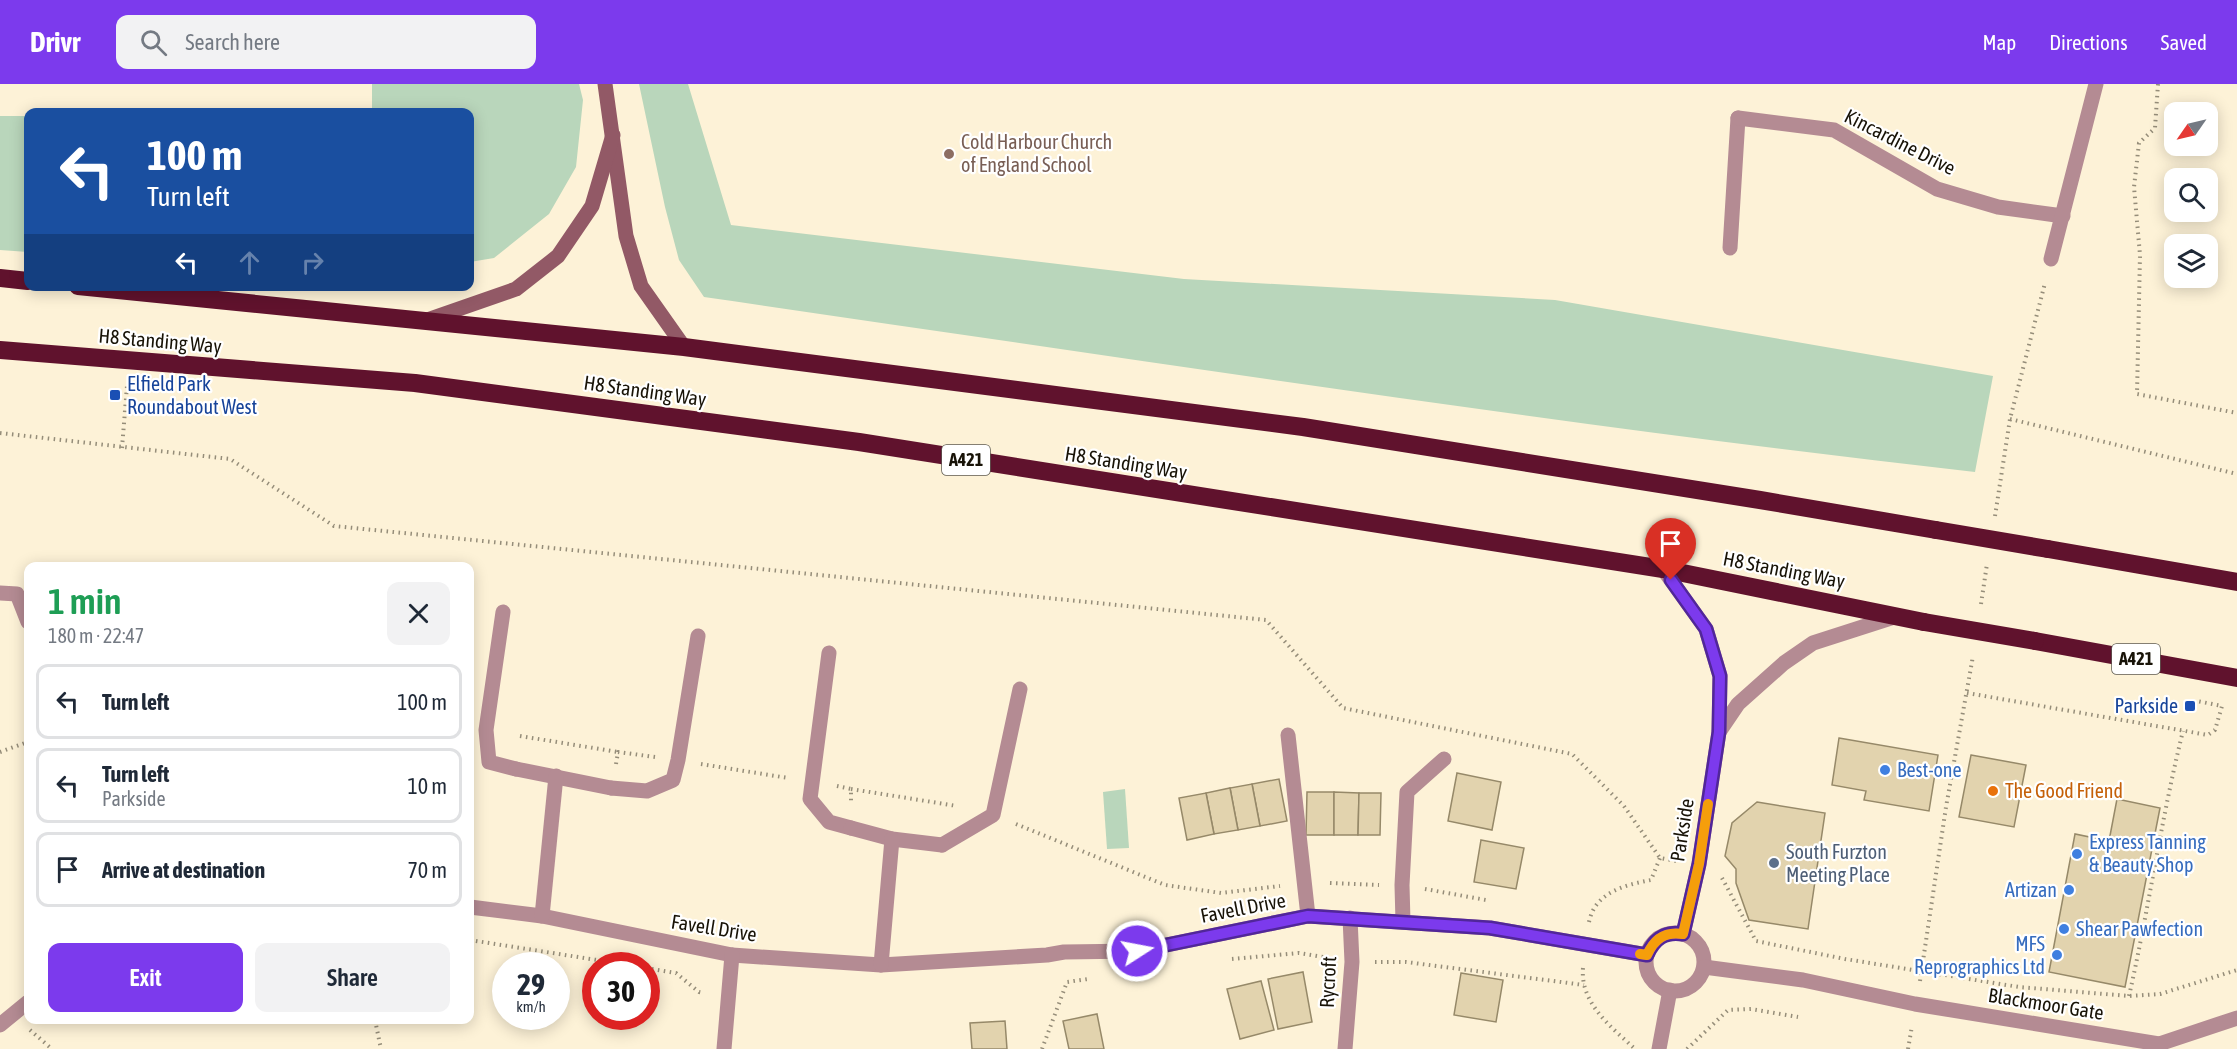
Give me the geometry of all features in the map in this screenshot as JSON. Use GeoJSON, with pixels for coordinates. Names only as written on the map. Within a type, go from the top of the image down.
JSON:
{"type":"FeatureCollection","features":[{"type":"Feature","properties":{"kind":"highway"},"geometry":{"type":"LineString","coordinates":[[0,278],[24,281]]}},
{"type":"Feature","properties":{"kind":"highway"},"geometry":{"type":"LineString","coordinates":[[126,291],[684,347],[1303,427],[1935,530],[2237,582]]}},
{"type":"Feature","properties":{"kind":"highway","name":"H8 Standing Way"},"geometry":{"type":"LineString","coordinates":[[0,350],[415,383],[848,441],[1663,569],[1924,622],[2237,678]]}},
{"type":"Feature","properties":{"kind":"street"},"geometry":{"type":"LineString","coordinates":[[605,84],[626,236],[641,286],[684,347]]}},
{"type":"Feature","properties":{"kind":"street"},"geometry":{"type":"LineString","coordinates":[[2051,259],[2096,84]]}},
{"type":"Feature","properties":{"kind":"street","name":"Kincardine Drive"},"geometry":{"type":"LineString","coordinates":[[1730,248],[1738,118],[1834,130],[1937,189],[1998,207],[2063,216]]}},
{"type":"Feature","properties":{"kind":"street"},"geometry":{"type":"LineString","coordinates":[[422,322],[516,289],[558,256],[592,206],[613,135]]}},
{"type":"Feature","properties":{"kind":"street","name":"Parkside"},"geometry":{"type":"LineString","coordinates":[[1663,569],[1706,629],[1720,676],[1719,732],[1699,864],[1683,934]]}},
{"type":"Feature","properties":{"kind":"street"},"geometry":{"type":"LineString","coordinates":[[0,593],[17,594],[24,612]]}},
{"type":"Feature","properties":{"kind":"street"},"geometry":{"type":"LineString","coordinates":[[503,612],[486,730],[489,762],[611,788],[647,791],[673,780],[698,636]]}},
{"type":"Feature","properties":{"kind":"street","name":"Parkside"},"geometry":{"type":"LineString","coordinates":[[1719,732],[1738,704],[1784,663],[1813,643],[1897,616]]}},
{"type":"Feature","properties":{"kind":"street"},"geometry":{"type":"LineString","coordinates":[[829,653],[810,799],[829,822],[891,838],[942,845],[993,815],[1020,688]]}},
{"type":"Feature","properties":{"kind":"street"},"geometry":{"type":"LineString","coordinates":[[1288,735],[1308,916]]}},
{"type":"Feature","properties":{"kind":"street"},"geometry":{"type":"LineString","coordinates":[[1403,922],[1402,885],[1407,792],[1444,759]]}},
{"type":"Feature","properties":{"kind":"street"},"geometry":{"type":"LineString","coordinates":[[542,916],[556,776]]}},
{"type":"Feature","properties":{"kind":"street"},"geometry":{"type":"LineString","coordinates":[[881,964],[891,838]]}},
{"type":"Feature","properties":{"kind":"street","name":"Favell Drive"},"geometry":{"type":"LineString","coordinates":[[474,908],[542,916],[732,956],[881,964],[1047,955],[1064,952],[1137,951],[1308,916],[1490,928],[1647,955]]}},
{"type":"Feature","properties":{"kind":"street","name":"Rycroft"},"geometry":{"type":"LineString","coordinates":[[1345,1049],[1352,962],[1350,918]]}},
{"type":"Feature","properties":{"kind":"street"},"geometry":{"type":"LineString","coordinates":[[1674,933],[1683,934],[1697,943],[1704,959],[1704,967],[1695,983],[1679,991],[1670,990],[1661,987],[1648,973],[1647,955],[1657,939],[1674,933]]}},
{"type":"Feature","properties":{"kind":"street"},"geometry":{"type":"LineString","coordinates":[[724,1049],[732,956]]}},
{"type":"Feature","properties":{"kind":"street","name":"Blackmoor Gate"},"geometry":{"type":"LineString","coordinates":[[1704,967],[1803,980],[1915,1004],[2159,1046],[2237,1018]]}},
{"type":"Feature","properties":{"kind":"street"},"geometry":{"type":"LineString","coordinates":[[1659,1049],[1670,990]]}},
{"type":"Feature","properties":{"kind":"street"},"geometry":{"type":"LineString","coordinates":[[0,1025],[24,1005]]}},
{"type":"Feature","properties":{"kind":"path"},"geometry":{"type":"LineString","coordinates":[[2158,84],[2155,128],[2139,143],[2133,187],[2140,255],[2137,394],[2237,413]]}},
{"type":"Feature","properties":{"kind":"path"},"geometry":{"type":"LineString","coordinates":[[1994,521],[2010,419],[2051,259]]}},
{"type":"Feature","properties":{"kind":"path"},"geometry":{"type":"LineString","coordinates":[[122,448],[128,361]]}},
{"type":"Feature","properties":{"kind":"path"},"geometry":{"type":"LineString","coordinates":[[2010,419],[2237,474]]}},
{"type":"Feature","properties":{"kind":"path"},"geometry":{"type":"LineString","coordinates":[[0,433],[230,459],[334,526],[1266,620],[1343,708],[1572,754],[1624,807],[1660,858],[1715,867],[1756,941],[1845,959],[2019,987],[2129,996],[2160,994],[2237,970]]}},
{"type":"Feature","properties":{"kind":"path"},"geometry":{"type":"LineString","coordinates":[[1980,613],[1989,556]]}},
{"type":"Feature","properties":{"kind":"path"},"geometry":{"type":"LineString","coordinates":[[1922,971],[1946,807],[1974,647]]}},
{"type":"Feature","properties":{"kind":"path"},"geometry":{"type":"LineString","coordinates":[[1967,693],[2208,735],[2215,730],[2222,706],[2197,701]]}},
{"type":"Feature","properties":{"kind":"path"},"geometry":{"type":"LineString","coordinates":[[2129,996],[2145,926],[2162,823],[2183,731]]}},
{"type":"Feature","properties":{"kind":"path"},"geometry":{"type":"LineString","coordinates":[[520,736],[951,805],[993,815],[1165,885],[1221,893],[1306,882],[1402,885],[1496,902]]}},
{"type":"Feature","properties":{"kind":"path"},"geometry":{"type":"LineString","coordinates":[[0,752],[24,743]]}},
{"type":"Feature","properties":{"kind":"path"},"geometry":{"type":"LineString","coordinates":[[611,788],[618,752]]}},
{"type":"Feature","properties":{"kind":"path"},"geometry":{"type":"LineString","coordinates":[[851,789],[851,828]]}},
{"type":"Feature","properties":{"kind":"path"},"geometry":{"type":"LineString","coordinates":[[474,941],[582,958]]}},
{"type":"Feature","properties":{"kind":"path"},"geometry":{"type":"LineString","coordinates":[[660,970],[676,973],[699,992],[730,996]]}},
{"type":"Feature","properties":{"kind":"path"},"geometry":{"type":"LineString","coordinates":[[1042,1049],[1067,982]]}},
{"type":"Feature","properties":{"kind":"path"},"geometry":{"type":"LineString","coordinates":[[1687,1049],[1728,1011],[1751,1009],[1798,1017]]}},
{"type":"Feature","properties":{"kind":"path"},"geometry":{"type":"LineString","coordinates":[[376,1024],[381,1049]]}},
{"type":"Feature","properties":{"kind":"green space"},"geometry":{"type":"Polygon","coordinates":[[[372,84],[579,84],[583,100],[576,167],[549,214],[494,258],[474,261],[474,108],[372,108],[372,84]]]}},
{"type":"Feature","properties":{"kind":"green space"},"geometry":{"type":"Polygon","coordinates":[[[639,84],[688,84],[731,225],[1184,279],[1555,300],[1993,376],[1975,472],[1498,412],[704,297],[679,260],[665,207],[639,84]]]}},
{"type":"Feature","properties":{"kind":"green space"},"geometry":{"type":"Polygon","coordinates":[[[0,116],[24,116],[24,252],[0,250],[0,116]]]}},
{"type":"Feature","properties":{"kind":"green space"},"geometry":{"type":"Polygon","coordinates":[[[1125,789],[1129,848],[1107,849],[1103,792],[1125,789]]]}},
{"type":"Feature","properties":{"kind":"building","name":"Best-one"},"geometry":{"type":"Polygon","coordinates":[[[1839,738],[1938,755],[1929,811],[1864,800],[1866,791],[1832,785],[1839,738]]]}},
{"type":"Feature","properties":{"kind":"building","name":"The Good Friend"},"geometry":{"type":"Polygon","coordinates":[[[1971,755],[2026,765],[2014,827],[1959,817],[1971,755]]]}},
{"type":"Feature","properties":{"kind":"building"},"geometry":{"type":"Polygon","coordinates":[[[1457,773],[1501,782],[1492,830],[1448,821],[1457,773]]]}},
{"type":"Feature","properties":{"kind":"building"},"geometry":{"type":"Polygon","coordinates":[[[1279,779],[1287,821],[1260,826],[1252,784],[1279,779]]]}},
{"type":"Feature","properties":{"kind":"building"},"geometry":{"type":"Polygon","coordinates":[[[1252,784],[1260,826],[1238,830],[1230,788],[1252,784]]]}},
{"type":"Feature","properties":{"kind":"building"},"geometry":{"type":"Polygon","coordinates":[[[1230,788],[1238,830],[1214,834],[1206,793],[1230,788]]]}},
{"type":"Feature","properties":{"kind":"building"},"geometry":{"type":"Polygon","coordinates":[[[1307,792],[1334,792],[1334,835],[1306,835],[1307,792]]]}},
{"type":"Feature","properties":{"kind":"building"},"geometry":{"type":"Polygon","coordinates":[[[1334,792],[1359,793],[1358,835],[1334,835],[1334,792]]]}},
{"type":"Feature","properties":{"kind":"building"},"geometry":{"type":"Polygon","coordinates":[[[1206,793],[1214,834],[1187,840],[1179,798],[1206,793]]]}},
{"type":"Feature","properties":{"kind":"building"},"geometry":{"type":"Polygon","coordinates":[[[1359,793],[1381,793],[1380,835],[1358,835],[1359,793]]]}},
{"type":"Feature","properties":{"kind":"building"},"geometry":{"type":"Polygon","coordinates":[[[2117,799],[2160,808],[2125,987],[2049,972],[2075,834],[2109,841],[2117,799]]]}},
{"type":"Feature","properties":{"kind":"building","name":"South Furzton Meeting Place"},"geometry":{"type":"Polygon","coordinates":[[[1757,802],[1825,813],[1808,929],[1749,920],[1736,883],[1736,869],[1725,856],[1732,823],[1757,802]]]}},
{"type":"Feature","properties":{"kind":"building"},"geometry":{"type":"Polygon","coordinates":[[[1481,840],[1524,848],[1516,889],[1474,882],[1481,840]]]}},
{"type":"Feature","properties":{"kind":"building"},"geometry":{"type":"Polygon","coordinates":[[[1303,972],[1312,1022],[1278,1029],[1268,979],[1303,972]]]}},
{"type":"Feature","properties":{"kind":"building"},"geometry":{"type":"Polygon","coordinates":[[[1461,973],[1503,980],[1496,1022],[1454,1015],[1461,973]]]}},
{"type":"Feature","properties":{"kind":"building"},"geometry":{"type":"Polygon","coordinates":[[[1261,981],[1274,1030],[1240,1039],[1227,989],[1261,981]]]}},
{"type":"Feature","properties":{"kind":"building"},"geometry":{"type":"Polygon","coordinates":[[[1097,1014],[1104,1049],[1069,1049],[1063,1021],[1097,1014]]]}},
{"type":"Feature","properties":{"kind":"building"},"geometry":{"type":"Polygon","coordinates":[[[1005,1021],[1007,1049],[972,1049],[970,1023],[1005,1021]]]}},
{"type":"Feature","properties":{"kind":"slow traffic"},"geometry":{"type":"LineString","coordinates":[[1640,954],[1647,955],[1651,946],[1665,934],[1683,934],[1699,864],[1708,804]]}},
{"type":"Feature","properties":{"kind":"place","name":"Cold Harbour Church of England School"},"geometry":{"type":"Point","coordinates":[949,154]}},
{"type":"Feature","properties":{"kind":"place","name":"Elfield Park Roundabout West"},"geometry":{"type":"Point","coordinates":[115,395]}},
{"type":"Feature","properties":{"kind":"place","name":"Parkside"},"geometry":{"type":"Point","coordinates":[2190,706]}},
{"type":"Feature","properties":{"kind":"place","name":"Best-one"},"geometry":{"type":"Point","coordinates":[1885,770]}},
{"type":"Feature","properties":{"kind":"place","name":"The Good Friend"},"geometry":{"type":"Point","coordinates":[1993,791]}},
{"type":"Feature","properties":{"kind":"place","name":"Express Tanning & Beauty Shop"},"geometry":{"type":"Point","coordinates":[2077,854]}},
{"type":"Feature","properties":{"kind":"place","name":"South Furzton Meeting Place"},"geometry":{"type":"Point","coordinates":[1774,863]}},
{"type":"Feature","properties":{"kind":"place","name":"Artizan"},"geometry":{"type":"Point","coordinates":[2069,890]}},
{"type":"Feature","properties":{"kind":"place","name":"Shear Pawfection"},"geometry":{"type":"Point","coordinates":[2064,929]}},
{"type":"Feature","properties":{"kind":"place","name":"MFS Reprographics Ltd"},"geometry":{"type":"Point","coordinates":[2057,955]}},
{"type":"Feature","properties":{"kind":"route"},"geometry":{"type":"LineString","coordinates":[[1137,951],[1308,916],[1490,928],[1647,955],[1651,946],[1665,934],[1683,934],[1699,864],[1719,732],[1720,676],[1706,629],[1671,580]]}}]}
